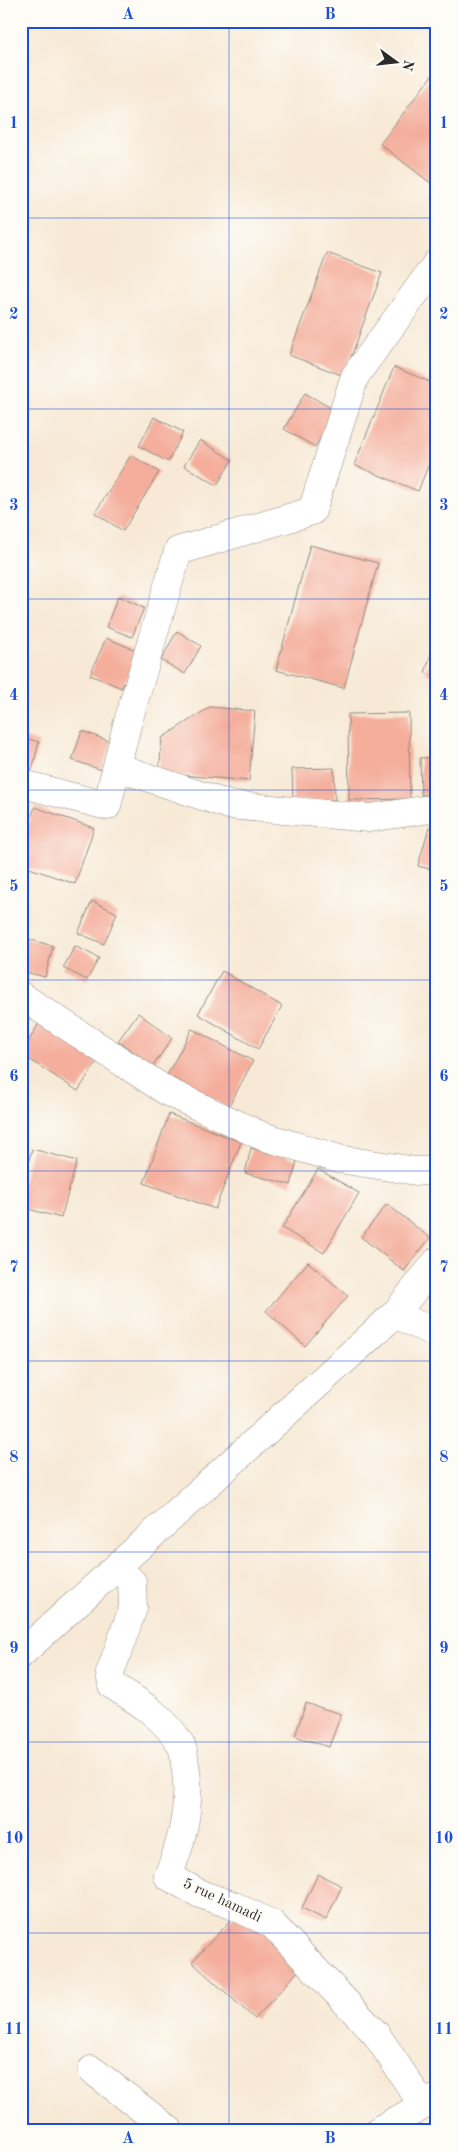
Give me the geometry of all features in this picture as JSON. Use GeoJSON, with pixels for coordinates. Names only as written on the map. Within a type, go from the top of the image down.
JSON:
{"type":"FeatureCollection","features":[{"type":"Feature","properties":{"kind":"street"},"geometry":{"type":"LineString","coordinates":[[21,787],[23,784],[107,806],[127,725],[178,551],[312,511],[355,376],[437,263]]}},
{"type":"Feature","properties":{"kind":"street"},"geometry":{"type":"LineString","coordinates":[[117,767],[229,805],[369,818],[437,808]]}},
{"type":"Feature","properties":{"kind":"street"},"geometry":{"type":"LineString","coordinates":[[21,996],[168,1092],[262,1136],[339,1159],[416,1171],[437,1171]]}},
{"type":"Feature","properties":{"kind":"street"},"geometry":{"type":"LineString","coordinates":[[21,1654],[394,1314],[437,1261]]}},
{"type":"Feature","properties":{"kind":"street"},"geometry":{"type":"LineString","coordinates":[[394,1314],[437,1334]]}},
{"type":"Feature","properties":{"kind":"street","name":"5 rue hamadi"},"geometry":{"type":"LineString","coordinates":[[120,1564],[125,1575],[132,1582],[133,1608],[110,1673],[112,1685],[159,1718],[182,1746],[188,1780],[188,1808],[168,1876],[200,1894],[232,1905],[272,1924],[376,2034],[430,2102]]}},
{"type":"Feature","properties":{"kind":"street"},"geometry":{"type":"LineString","coordinates":[[92,2070],[169,2130]]}},
{"type":"Feature","properties":{"kind":"street"},"geometry":{"type":"LineString","coordinates":[[379,2130],[430,2102]]}},
{"type":"Feature","properties":{"kind":"building"},"geometry":{"type":"Polygon","coordinates":[[[437,69],[437,188],[380,144],[437,69]]]}},
{"type":"Feature","properties":{"kind":"building"},"geometry":{"type":"Polygon","coordinates":[[[327,253],[382,273],[344,376],[289,355],[327,253]]]}},
{"type":"Feature","properties":{"kind":"building"},"geometry":{"type":"Polygon","coordinates":[[[394,367],[437,385],[437,444],[418,491],[354,465],[394,367]]]}},
{"type":"Feature","properties":{"kind":"building"},"geometry":{"type":"Polygon","coordinates":[[[305,393],[336,411],[315,447],[284,429],[305,393]]]}},
{"type":"Feature","properties":{"kind":"building"},"geometry":{"type":"Polygon","coordinates":[[[154,417],[183,432],[168,462],[139,446],[154,417]]]}},
{"type":"Feature","properties":{"kind":"building"},"geometry":{"type":"Polygon","coordinates":[[[200,440],[232,460],[217,485],[184,466],[200,440]]]}},
{"type":"Feature","properties":{"kind":"building"},"geometry":{"type":"Polygon","coordinates":[[[131,455],[159,472],[123,531],[95,513],[131,455]]]}},
{"type":"Feature","properties":{"kind":"building"},"geometry":{"type":"Polygon","coordinates":[[[310,545],[378,563],[344,688],[276,670],[310,545]]]}},
{"type":"Feature","properties":{"kind":"building"},"geometry":{"type":"Polygon","coordinates":[[[118,596],[144,608],[132,637],[106,627],[118,596]]]}},
{"type":"Feature","properties":{"kind":"building"},"geometry":{"type":"Polygon","coordinates":[[[177,631],[201,646],[185,674],[161,660],[177,631]]]}},
{"type":"Feature","properties":{"kind":"building"},"geometry":{"type":"Polygon","coordinates":[[[106,638],[138,651],[122,688],[90,675],[106,638]]]}},
{"type":"Feature","properties":{"kind":"building"},"geometry":{"type":"Polygon","coordinates":[[[437,638],[437,677],[425,673],[437,638]]]}},
{"type":"Feature","properties":{"kind":"building"},"geometry":{"type":"Polygon","coordinates":[[[210,707],[255,711],[249,781],[159,773],[162,738],[210,707]]]}},
{"type":"Feature","properties":{"kind":"building"},"geometry":{"type":"Polygon","coordinates":[[[409,713],[410,799],[349,800],[348,714],[409,713]]]}},
{"type":"Feature","properties":{"kind":"building"},"geometry":{"type":"Polygon","coordinates":[[[82,731],[112,742],[102,770],[72,760],[82,731]]]}},
{"type":"Feature","properties":{"kind":"building"},"geometry":{"type":"Polygon","coordinates":[[[21,737],[39,742],[32,770],[21,767],[21,737]]]}},
{"type":"Feature","properties":{"kind":"building"},"geometry":{"type":"Polygon","coordinates":[[[437,757],[437,794],[421,795],[420,758],[437,757]]]}},
{"type":"Feature","properties":{"kind":"building"},"geometry":{"type":"Polygon","coordinates":[[[334,768],[335,800],[293,800],[292,769],[334,768]]]}},
{"type":"Feature","properties":{"kind":"building"},"geometry":{"type":"Polygon","coordinates":[[[35,807],[94,828],[75,884],[21,865],[21,847],[35,807]]]}},
{"type":"Feature","properties":{"kind":"building"},"geometry":{"type":"Polygon","coordinates":[[[429,827],[437,830],[437,871],[418,866],[429,827]]]}},
{"type":"Feature","properties":{"kind":"building"},"geometry":{"type":"Polygon","coordinates":[[[92,901],[117,913],[104,944],[78,933],[92,901]]]}},
{"type":"Feature","properties":{"kind":"building"},"geometry":{"type":"Polygon","coordinates":[[[21,937],[53,946],[45,977],[21,971],[21,937]]]}},
{"type":"Feature","properties":{"kind":"building"},"geometry":{"type":"Polygon","coordinates":[[[75,946],[99,958],[87,980],[63,968],[75,946]]]}},
{"type":"Feature","properties":{"kind":"building"},"geometry":{"type":"Polygon","coordinates":[[[222,971],[282,1006],[258,1049],[198,1014],[222,971]]]}},
{"type":"Feature","properties":{"kind":"building"},"geometry":{"type":"Polygon","coordinates":[[[138,1013],[172,1038],[153,1066],[118,1041],[138,1013]]]}},
{"type":"Feature","properties":{"kind":"building"},"geometry":{"type":"Polygon","coordinates":[[[39,1023],[98,1060],[78,1091],[21,1054],[39,1023]]]}},
{"type":"Feature","properties":{"kind":"building"},"geometry":{"type":"Polygon","coordinates":[[[192,1029],[253,1061],[228,1108],[167,1075],[192,1029]]]}},
{"type":"Feature","properties":{"kind":"building"},"geometry":{"type":"Polygon","coordinates":[[[169,1114],[241,1142],[215,1209],[144,1183],[169,1114]]]}},
{"type":"Feature","properties":{"kind":"building"},"geometry":{"type":"Polygon","coordinates":[[[251,1148],[297,1160],[291,1185],[245,1173],[251,1148]]]}},
{"type":"Feature","properties":{"kind":"building"},"geometry":{"type":"Polygon","coordinates":[[[32,1149],[77,1161],[61,1218],[21,1207],[21,1190],[32,1149]]]}},
{"type":"Feature","properties":{"kind":"building"},"geometry":{"type":"Polygon","coordinates":[[[318,1169],[359,1193],[324,1253],[282,1228],[318,1169]]]}},
{"type":"Feature","properties":{"kind":"building"},"geometry":{"type":"Polygon","coordinates":[[[387,1204],[430,1238],[404,1271],[361,1237],[387,1204]]]}},
{"type":"Feature","properties":{"kind":"building"},"geometry":{"type":"Polygon","coordinates":[[[308,1262],[348,1296],[305,1346],[266,1311],[308,1262]]]}},
{"type":"Feature","properties":{"kind":"building"},"geometry":{"type":"Polygon","coordinates":[[[306,1703],[341,1714],[329,1747],[295,1736],[306,1703]]]}},
{"type":"Feature","properties":{"kind":"building"},"geometry":{"type":"Polygon","coordinates":[[[318,1874],[342,1886],[326,1920],[302,1908],[318,1874]]]}},
{"type":"Feature","properties":{"kind":"building"},"geometry":{"type":"Polygon","coordinates":[[[240,1910],[302,1967],[255,2019],[192,1962],[240,1910]]]}}]}
